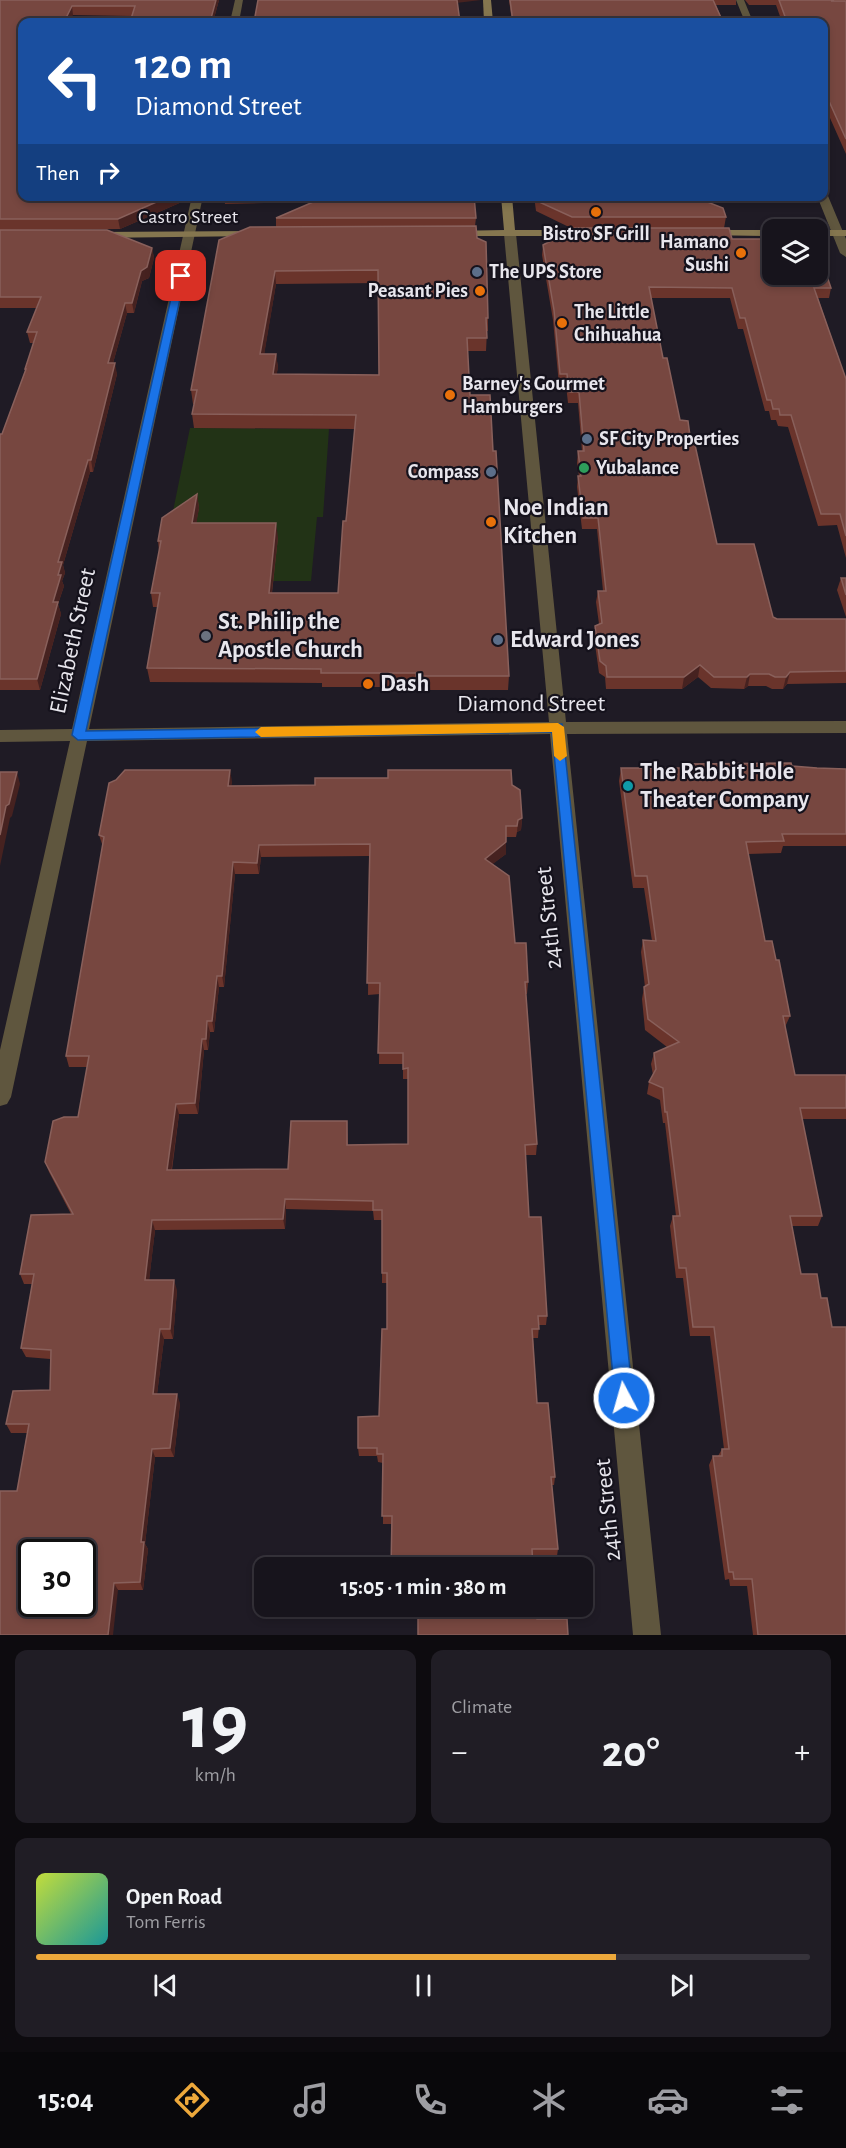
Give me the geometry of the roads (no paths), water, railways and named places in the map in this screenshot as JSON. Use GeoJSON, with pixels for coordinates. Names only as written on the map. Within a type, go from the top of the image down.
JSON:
{"type":"FeatureCollection","features":[{"type":"Feature","properties":{"kind":"street"},"geometry":{"type":"LineString","coordinates":[[235,18],[238,0]]}},
{"type":"Feature","properties":{"kind":"street"},"geometry":{"type":"LineString","coordinates":[[487,0],[489,18]]}},
{"type":"Feature","properties":{"kind":"street"},"geometry":{"type":"LineString","coordinates":[[740,0],[747,18]]}},
{"type":"Feature","properties":{"kind":"street","name":"Elizabeth Street"},"geometry":{"type":"LineString","coordinates":[[0,1097],[197,201]]}},
{"type":"Feature","properties":{"kind":"street","name":"24th Street"},"geometry":{"type":"LineString","coordinates":[[507,201],[647,1635]]}},
{"type":"Feature","properties":{"kind":"street"},"geometry":{"type":"LineString","coordinates":[[825,201],[842,233],[846,253]]}},
{"type":"Feature","properties":{"kind":"street"},"geometry":{"type":"LineString","coordinates":[[444,234],[604,233]]}},
{"type":"Feature","properties":{"kind":"street"},"geometry":{"type":"LineString","coordinates":[[699,233],[762,233]]}},
{"type":"Feature","properties":{"kind":"street","name":"Castro Street"},"geometry":{"type":"LineString","coordinates":[[79,235],[269,234]]}},
{"type":"Feature","properties":{"kind":"street","name":"Diamond Street"},"geometry":{"type":"LineString","coordinates":[[0,736],[558,727],[846,727]]}},
{"type":"Feature","properties":{"kind":"place","name":"Bistro SF Grill"},"geometry":{"type":"Point","coordinates":[596,212]}},
{"type":"Feature","properties":{"kind":"place","name":"Hamano Sushi"},"geometry":{"type":"Point","coordinates":[741,253]}},
{"type":"Feature","properties":{"kind":"place","name":"The UPS Store"},"geometry":{"type":"Point","coordinates":[477,272]}},
{"type":"Feature","properties":{"kind":"place","name":"Peasant Pies"},"geometry":{"type":"Point","coordinates":[480,291]}},
{"type":"Feature","properties":{"kind":"place","name":"The Little Chihuahua"},"geometry":{"type":"Point","coordinates":[562,323]}},
{"type":"Feature","properties":{"kind":"place","name":"Barney's Gourmet Hamburgers"},"geometry":{"type":"Point","coordinates":[450,395]}},
{"type":"Feature","properties":{"kind":"place","name":"SF City Properties"},"geometry":{"type":"Point","coordinates":[587,439]}},
{"type":"Feature","properties":{"kind":"place","name":"Yubalance"},"geometry":{"type":"Point","coordinates":[584,468]}},
{"type":"Feature","properties":{"kind":"place","name":"Compass"},"geometry":{"type":"Point","coordinates":[491,472]}},
{"type":"Feature","properties":{"kind":"place","name":"Noe Indian Kitchen"},"geometry":{"type":"Point","coordinates":[491,522]}},
{"type":"Feature","properties":{"kind":"place","name":"St. Philip the Apostle Church"},"geometry":{"type":"Point","coordinates":[206,636]}},
{"type":"Feature","properties":{"kind":"place","name":"Edward Jones"},"geometry":{"type":"Point","coordinates":[498,640]}},
{"type":"Feature","properties":{"kind":"place","name":"Dash"},"geometry":{"type":"Point","coordinates":[368,684]}},
{"type":"Feature","properties":{"kind":"place","name":"The Rabbit Hole Theater Company"},"geometry":{"type":"Point","coordinates":[628,786]}}]}
